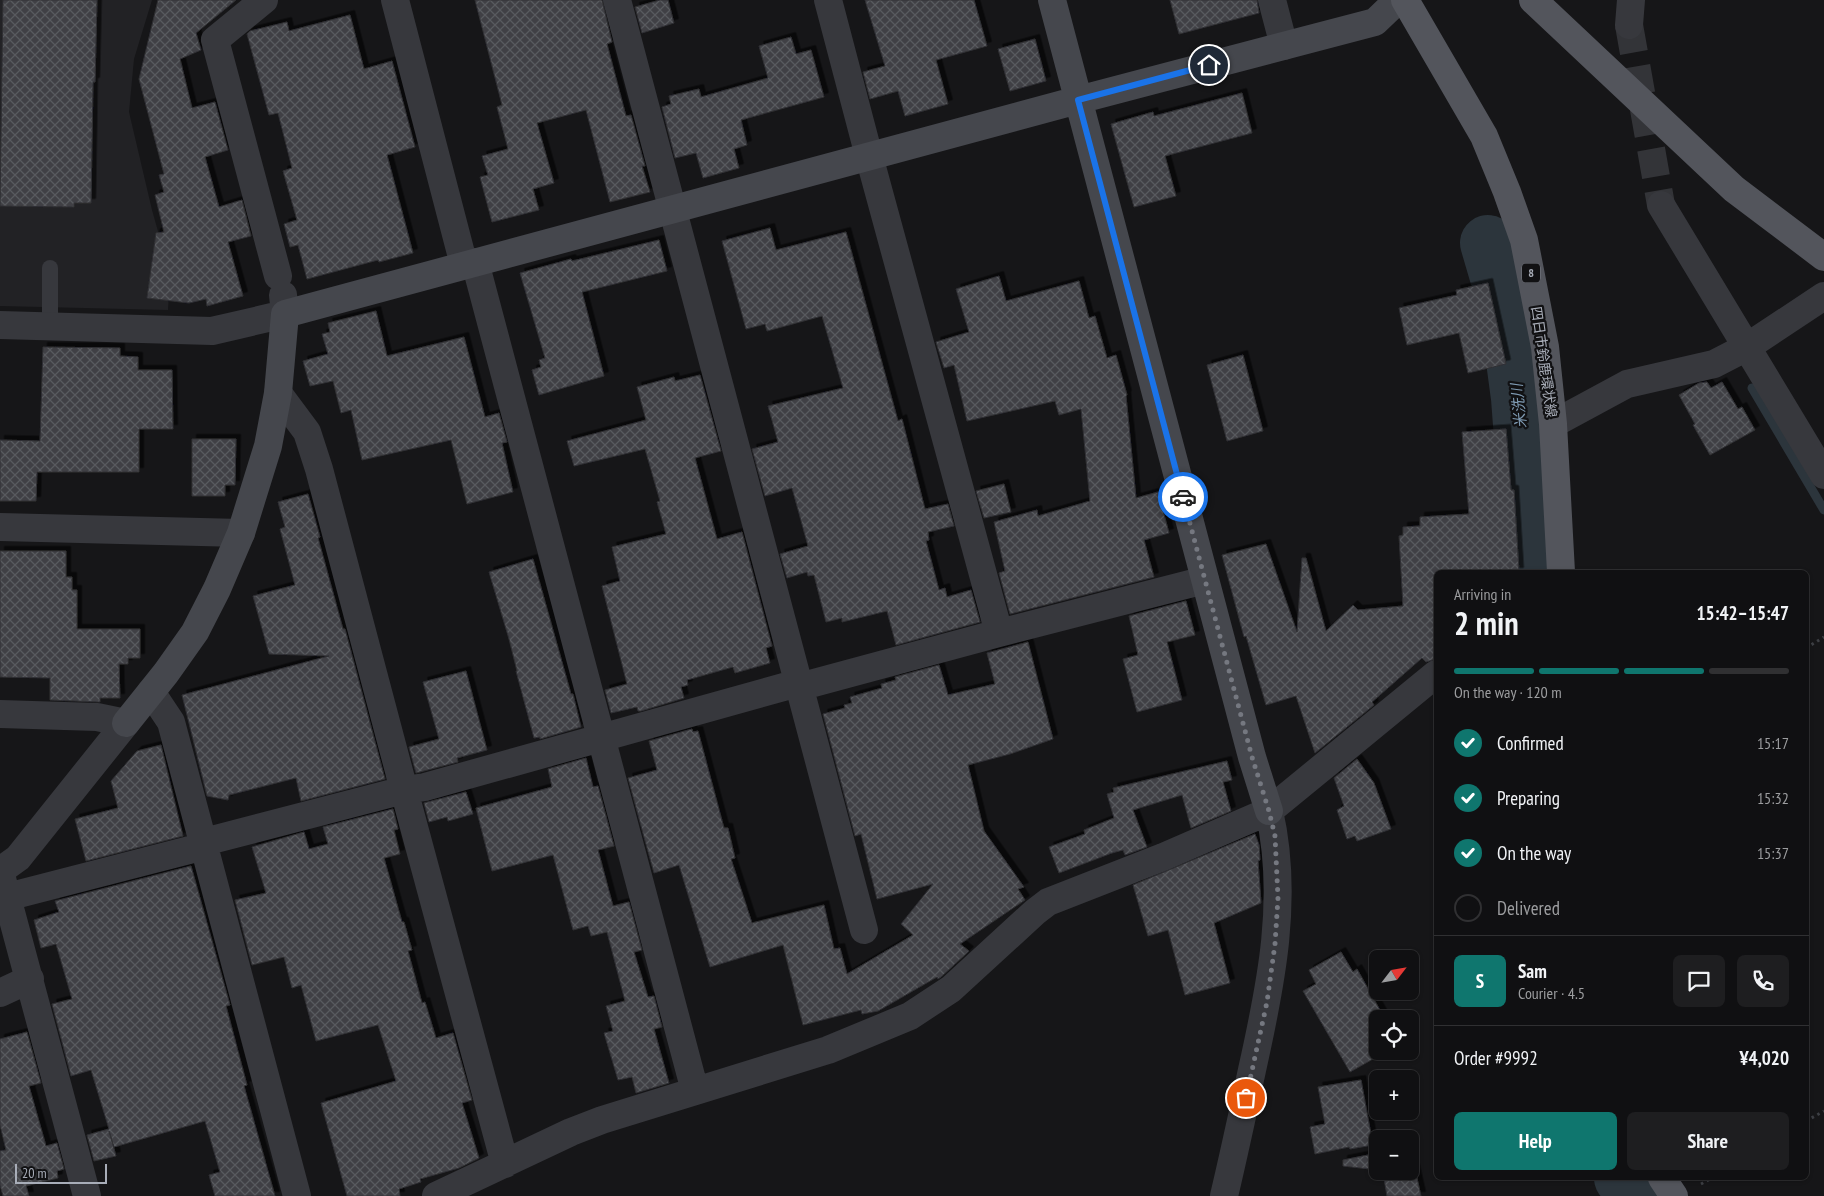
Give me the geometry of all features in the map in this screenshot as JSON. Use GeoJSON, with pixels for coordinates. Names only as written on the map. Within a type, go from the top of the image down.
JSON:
{"type":"FeatureCollection","features":[{"type":"Feature","properties":{"kind":"main road","name":"四日市鈴鹿環状線"},"geometry":{"type":"LineString","coordinates":[[1405,0],[1484,136],[1524,240],[1545,347],[1553,424],[1561,570]]}},
{"type":"Feature","properties":{"kind":"main road"},"geometry":{"type":"LineString","coordinates":[[1533,0],[1734,189],[1824,257]]}},
{"type":"Feature","properties":{"kind":"main road"},"geometry":{"type":"LineString","coordinates":[[1663,1180],[1674,1196]]}},
{"type":"Feature","properties":{"kind":"street"},"geometry":{"type":"LineString","coordinates":[[87,1196],[0,871],[18,858],[151,692],[195,632],[217,589],[241,533],[268,446],[278,393],[282,295],[215,40],[264,0]]}},
{"type":"Feature","properties":{"kind":"street"},"geometry":{"type":"LineString","coordinates":[[395,0],[600,737],[695,1091]]}},
{"type":"Feature","properties":{"kind":"street"},"geometry":{"type":"LineString","coordinates":[[617,0],[864,930]]}},
{"type":"Feature","properties":{"kind":"street"},"geometry":{"type":"LineString","coordinates":[[828,0],[868,156],[999,632]]}},
{"type":"Feature","properties":{"kind":"street"},"geometry":{"type":"LineString","coordinates":[[1052,0],[1252,757],[1275,836],[1278,898],[1275,944],[1267,1002],[1224,1196]]}},
{"type":"Feature","properties":{"kind":"street"},"geometry":{"type":"LineString","coordinates":[[1272,0],[1284,46]]}},
{"type":"Feature","properties":{"kind":"street"},"geometry":{"type":"LineString","coordinates":[[0,325],[212,332],[282,295],[469,264],[1375,22],[1398,0]]}},
{"type":"Feature","properties":{"kind":"street"},"geometry":{"type":"LineString","coordinates":[[1661,205],[1824,475]]}},
{"type":"Feature","properties":{"kind":"street"},"geometry":{"type":"LineString","coordinates":[[1553,424],[1627,384],[1714,364],[1747,347],[1824,296]]}},
{"type":"Feature","properties":{"kind":"street"},"geometry":{"type":"LineString","coordinates":[[278,393],[307,432],[319,469],[505,1164]]}},
{"type":"Feature","properties":{"kind":"street"},"geometry":{"type":"LineString","coordinates":[[0,526],[241,533]]}},
{"type":"Feature","properties":{"kind":"street"},"geometry":{"type":"LineString","coordinates":[[7,897],[404,790],[425,787],[600,737],[1205,580]]}},
{"type":"Feature","properties":{"kind":"street"},"geometry":{"type":"LineString","coordinates":[[436,1196],[571,1132],[602,1120],[828,1050],[910,1016],[951,990],[1048,902],[1164,857],[1269,811],[1434,676]]}},
{"type":"Feature","properties":{"kind":"street"},"geometry":{"type":"LineString","coordinates":[[151,692],[171,722],[297,1196]]}},
{"type":"Feature","properties":{"kind":"street"},"geometry":{"type":"LineString","coordinates":[[0,714],[97,716],[126,723]]}},
{"type":"Feature","properties":{"kind":"street"},"geometry":{"type":"LineString","coordinates":[[0,993],[30,979]]}},
{"type":"Feature","properties":{"kind":"lane"},"geometry":{"type":"LineString","coordinates":[[50,268],[50,326]]}},
{"type":"Feature","properties":{"kind":"path"},"geometry":{"type":"LineString","coordinates":[[1809,646],[1824,638]]}},
{"type":"Feature","properties":{"kind":"path"},"geometry":{"type":"LineString","coordinates":[[1809,1119],[1824,1111]]}},
{"type":"Feature","properties":{"kind":"shaded area"},"geometry":{"type":"Polygon","coordinates":[[[0,0],[152,0],[134,59],[129,112],[152,210],[170,274],[168,310],[0,306],[0,0]]]}},
{"type":"Feature","properties":{"kind":"building"},"geometry":{"type":"Polygon","coordinates":[[[3,0],[97,0],[95,82],[93,82],[91,203],[74,203],[74,207],[0,206],[3,0]]]}},
{"type":"Feature","properties":{"kind":"building"},"geometry":{"type":"Polygon","coordinates":[[[158,0],[236,0],[196,33],[201,50],[180,59],[192,108],[215,102],[228,150],[205,157],[219,207],[242,200],[251,236],[228,242],[243,296],[207,306],[206,299],[189,303],[147,298],[156,233],[164,232],[155,195],[164,192],[159,175],[164,174],[139,79],[158,0]]]}},
{"type":"Feature","properties":{"kind":"building"},"geometry":{"type":"Polygon","coordinates":[[[475,0],[602,0],[612,42],[607,44],[626,116],[631,115],[645,166],[642,166],[650,192],[610,202],[586,110],[537,123],[554,183],[533,189],[539,210],[492,222],[480,177],[488,175],[482,156],[508,149],[497,107],[502,105],[475,0]]]}},
{"type":"Feature","properties":{"kind":"building"},"geometry":{"type":"Polygon","coordinates":[[[660,0],[668,0],[674,23],[642,33],[635,7],[660,0]]]}},
{"type":"Feature","properties":{"kind":"building"},"geometry":{"type":"Polygon","coordinates":[[[865,0],[974,0],[987,46],[936,60],[948,104],[905,116],[898,91],[870,99],[863,72],[885,66],[865,0]]]}},
{"type":"Feature","properties":{"kind":"building"},"geometry":{"type":"Polygon","coordinates":[[[1170,0],[1257,0],[1259,13],[1179,34],[1170,0]]]}},
{"type":"Feature","properties":{"kind":"building"},"geometry":{"type":"Polygon","coordinates":[[[350,15],[364,69],[392,61],[415,147],[387,155],[413,253],[379,262],[378,260],[307,279],[298,245],[290,247],[284,224],[297,220],[283,171],[292,168],[278,113],[269,115],[247,34],[250,31],[287,22],[289,31],[350,15]]]}},
{"type":"Feature","properties":{"kind":"building"},"geometry":{"type":"Polygon","coordinates":[[[791,37],[796,54],[811,50],[824,97],[741,120],[747,145],[734,149],[739,168],[703,178],[696,153],[675,158],[662,107],[671,104],[669,96],[699,89],[701,97],[768,78],[759,46],[791,37]]]}},
{"type":"Feature","properties":{"kind":"building"},"geometry":{"type":"Polygon","coordinates":[[[1035,39],[1046,81],[1010,91],[998,49],[1035,39]]]}},
{"type":"Feature","properties":{"kind":"building"},"geometry":{"type":"Polygon","coordinates":[[[1242,93],[1252,133],[1165,156],[1176,196],[1134,207],[1111,124],[1153,112],[1154,116],[1242,93]]]}},
{"type":"Feature","properties":{"kind":"building"},"geometry":{"type":"Polygon","coordinates":[[[770,228],[776,250],[846,232],[898,421],[902,419],[925,509],[948,504],[954,526],[928,532],[929,540],[926,541],[939,590],[945,588],[947,597],[971,590],[980,622],[896,645],[887,611],[842,622],[842,618],[826,622],[814,575],[808,576],[807,572],[787,578],[780,554],[808,546],[792,488],[765,496],[752,449],[778,442],[768,406],[843,388],[822,316],[767,331],[765,324],[746,329],[722,241],[770,228]]]}},
{"type":"Feature","properties":{"kind":"building"},"geometry":{"type":"Polygon","coordinates":[[[659,240],[667,271],[582,292],[604,376],[539,395],[532,370],[541,367],[539,360],[545,358],[520,273],[571,259],[572,261],[659,240]]]}},
{"type":"Feature","properties":{"kind":"building"},"geometry":{"type":"Polygon","coordinates":[[[999,276],[1006,301],[1079,281],[1089,318],[1095,316],[1107,358],[1116,355],[1127,395],[1136,498],[1158,492],[1169,533],[1144,540],[1154,577],[1010,614],[999,573],[1005,571],[994,522],[1037,510],[1038,516],[1090,501],[1081,409],[1059,415],[1055,401],[967,421],[954,365],[944,368],[936,342],[969,332],[956,289],[999,276]]]}},
{"type":"Feature","properties":{"kind":"building"},"geometry":{"type":"Polygon","coordinates":[[[1488,283],[1506,364],[1468,373],[1459,333],[1407,345],[1399,308],[1457,295],[1456,290],[1488,283]]]}},
{"type":"Feature","properties":{"kind":"building"},"geometry":{"type":"Polygon","coordinates":[[[376,311],[387,356],[464,337],[485,417],[499,413],[507,442],[502,443],[513,492],[467,504],[451,440],[362,460],[351,410],[341,413],[333,381],[310,386],[303,361],[328,354],[322,334],[330,332],[328,323],[376,311]]]}},
{"type":"Feature","properties":{"kind":"building"},"geometry":{"type":"Polygon","coordinates":[[[43,347],[120,348],[120,356],[138,357],[138,370],[172,370],[173,429],[139,429],[139,472],[37,472],[36,501],[0,501],[0,440],[40,441],[43,347]]]}},
{"type":"Feature","properties":{"kind":"building"},"geometry":{"type":"Polygon","coordinates":[[[1243,355],[1263,431],[1227,441],[1207,365],[1243,355]]]}},
{"type":"Feature","properties":{"kind":"building"},"geometry":{"type":"Polygon","coordinates":[[[700,375],[721,451],[695,458],[717,539],[742,532],[772,646],[766,648],[770,663],[735,673],[733,667],[687,680],[688,685],[681,687],[684,698],[641,711],[638,711],[637,707],[611,713],[605,690],[627,684],[602,586],[620,581],[612,547],[666,534],[657,502],[660,501],[645,449],[574,466],[567,441],[646,420],[637,387],[674,377],[675,381],[700,375]]]}},
{"type":"Feature","properties":{"kind":"building"},"geometry":{"type":"Polygon","coordinates":[[[1707,382],[1711,388],[1722,382],[1738,409],[1742,407],[1755,430],[1710,455],[1679,395],[1699,383],[1707,382]]]}},
{"type":"Feature","properties":{"kind":"building"},"geometry":{"type":"Polygon","coordinates":[[[1506,429],[1511,490],[1514,490],[1519,570],[1434,570],[1434,660],[1426,662],[1422,658],[1372,702],[1374,705],[1315,753],[1296,696],[1266,705],[1246,636],[1244,637],[1222,555],[1266,544],[1297,632],[1302,558],[1306,558],[1326,631],[1353,605],[1358,610],[1403,606],[1399,536],[1403,535],[1403,527],[1420,526],[1420,517],[1469,514],[1462,432],[1506,429]]]}},
{"type":"Feature","properties":{"kind":"building"},"geometry":{"type":"Polygon","coordinates":[[[192,439],[236,439],[235,485],[225,485],[225,496],[192,496],[192,439]]]}},
{"type":"Feature","properties":{"kind":"building"},"geometry":{"type":"Polygon","coordinates":[[[1004,484],[1011,512],[984,518],[976,491],[1004,484]]]}},
{"type":"Feature","properties":{"kind":"building"},"geometry":{"type":"Polygon","coordinates":[[[308,494],[320,537],[318,538],[343,629],[345,629],[385,779],[301,801],[296,778],[229,795],[228,800],[207,796],[182,695],[329,656],[269,654],[253,596],[295,585],[280,529],[285,527],[278,502],[308,494]]]}},
{"type":"Feature","properties":{"kind":"building"},"geometry":{"type":"Polygon","coordinates":[[[0,551],[66,551],[66,577],[72,577],[72,590],[77,590],[77,629],[140,629],[140,658],[128,658],[128,664],[119,664],[120,698],[100,698],[100,702],[50,700],[50,678],[0,677],[0,551]]]}},
{"type":"Feature","properties":{"kind":"building"},"geometry":{"type":"Polygon","coordinates":[[[533,559],[581,727],[540,739],[540,737],[534,738],[509,639],[489,572],[533,559]]]}},
{"type":"Feature","properties":{"kind":"building"},"geometry":{"type":"Polygon","coordinates":[[[1186,601],[1195,635],[1167,642],[1182,700],[1137,712],[1123,659],[1138,655],[1129,616],[1186,601]]]}},
{"type":"Feature","properties":{"kind":"building"},"geometry":{"type":"Polygon","coordinates":[[[1028,642],[1053,739],[1010,754],[968,765],[984,831],[1024,887],[1018,889],[1025,900],[960,944],[969,951],[941,977],[938,979],[937,977],[878,1011],[862,1014],[861,1010],[803,1025],[783,945],[710,967],[679,865],[654,873],[628,778],[657,770],[649,741],[692,729],[693,732],[698,731],[724,828],[728,828],[735,858],[731,859],[752,923],[824,905],[834,949],[840,948],[847,974],[913,935],[901,924],[933,884],[877,899],[861,834],[855,836],[823,714],[845,708],[844,705],[852,703],[850,697],[882,688],[881,684],[896,680],[895,677],[939,665],[948,695],[995,684],[987,653],[1028,642]]]}},
{"type":"Feature","properties":{"kind":"building"},"geometry":{"type":"Polygon","coordinates":[[[466,671],[487,750],[457,758],[458,762],[416,773],[409,747],[439,739],[423,682],[466,671]]]}},
{"type":"Feature","properties":{"kind":"building"},"geometry":{"type":"Polygon","coordinates":[[[161,745],[183,836],[86,861],[75,819],[118,808],[111,781],[137,751],[161,745]]]}},
{"type":"Feature","properties":{"kind":"building"},"geometry":{"type":"Polygon","coordinates":[[[586,758],[593,787],[598,786],[614,846],[598,850],[613,906],[629,902],[642,950],[634,952],[648,997],[654,996],[662,1027],[654,1029],[669,1083],[636,1093],[632,1077],[618,1080],[604,1033],[613,1031],[606,1006],[625,1001],[607,932],[591,936],[588,926],[573,930],[553,855],[492,871],[476,808],[552,787],[548,769],[586,758]]]}},
{"type":"Feature","properties":{"kind":"building"},"geometry":{"type":"Polygon","coordinates":[[[1357,759],[1374,783],[1391,829],[1357,841],[1355,836],[1347,839],[1337,810],[1344,806],[1334,778],[1357,759]]]}},
{"type":"Feature","properties":{"kind":"building"},"geometry":{"type":"Polygon","coordinates":[[[1227,761],[1232,780],[1223,782],[1231,811],[1191,828],[1182,795],[1133,810],[1147,847],[1125,855],[1123,850],[1112,853],[1059,873],[1049,847],[1085,834],[1084,830],[1114,818],[1107,794],[1114,792],[1113,788],[1227,761]]]}},
{"type":"Feature","properties":{"kind":"building"},"geometry":{"type":"Polygon","coordinates":[[[466,792],[473,814],[448,821],[447,817],[429,822],[424,803],[466,792]]]}},
{"type":"Feature","properties":{"kind":"building"},"geometry":{"type":"Polygon","coordinates":[[[393,809],[398,829],[394,830],[400,854],[384,858],[412,950],[408,951],[422,1003],[425,1002],[436,1038],[453,1033],[472,1100],[462,1103],[479,1158],[459,1168],[420,1179],[421,1182],[399,1189],[400,1196],[347,1196],[321,1103],[396,1081],[378,1025],[316,1041],[301,985],[292,988],[284,957],[252,965],[235,900],[266,893],[252,847],[304,832],[309,849],[328,844],[323,827],[393,809]]]}},
{"type":"Feature","properties":{"kind":"building"},"geometry":{"type":"Polygon","coordinates":[[[1255,834],[1259,845],[1260,860],[1258,861],[1261,903],[1214,923],[1230,983],[1185,995],[1168,930],[1148,936],[1133,885],[1255,834]]]}},
{"type":"Feature","properties":{"kind":"building"},"geometry":{"type":"Polygon","coordinates":[[[191,866],[230,1005],[226,1006],[247,1085],[244,1086],[275,1196],[215,1196],[209,1175],[220,1172],[205,1121],[114,1147],[109,1131],[116,1156],[94,1161],[87,1135],[109,1129],[91,1070],[71,1076],[52,1004],[72,999],[56,944],[41,948],[34,920],[59,912],[55,901],[191,866]]]}},
{"type":"Feature","properties":{"kind":"building"},"geometry":{"type":"Polygon","coordinates":[[[1341,952],[1353,972],[1357,969],[1369,990],[1369,1000],[1374,1000],[1380,1010],[1369,1010],[1369,1060],[1371,1060],[1350,1072],[1303,991],[1316,984],[1309,970],[1341,952]]]}},
{"type":"Feature","properties":{"kind":"building"},"geometry":{"type":"Polygon","coordinates":[[[27,1032],[41,1083],[29,1086],[46,1146],[57,1143],[64,1169],[57,1171],[58,1178],[26,1186],[29,1196],[3,1196],[0,1185],[0,1151],[6,1150],[0,1125],[0,1039],[27,1032]]]}},
{"type":"Feature","properties":{"kind":"building"},"geometry":{"type":"Polygon","coordinates":[[[1361,1080],[1370,1130],[1369,1146],[1350,1149],[1349,1147],[1315,1154],[1310,1127],[1325,1124],[1318,1087],[1361,1080]]]}},
{"type":"Feature","properties":{"kind":"building"},"geometry":{"type":"Polygon","coordinates":[[[1369,1155],[1369,1169],[1343,1166],[1343,1160],[1369,1155]]]}},
{"type":"Feature","properties":{"kind":"building"},"geometry":{"type":"Polygon","coordinates":[[[1384,1180],[1417,1180],[1421,1196],[1387,1196],[1384,1180]]]}},
{"type":"Feature","properties":{"kind":"waterway","name":"米洗川"},"geometry":{"type":"LineString","coordinates":[[1488,243],[1507,308],[1519,398],[1532,570]]}},
{"type":"Feature","properties":{"kind":"waterway"},"geometry":{"type":"LineString","coordinates":[[1752,388],[1824,510]]}},
{"type":"Feature","properties":{"kind":"waterway","name":"米洗川"},"geometry":{"type":"LineString","coordinates":[[1623,1180],[1635,1196]]}},
{"type":"Feature","properties":{"kind":"tunnel"},"geometry":{"type":"LineString","coordinates":[[1629,25],[1661,205]]}},
{"type":"Feature","properties":{"kind":"way so far"},"geometry":{"type":"LineString","coordinates":[[1183,497],[1252,757],[1275,836],[1278,898],[1275,944],[1267,1002],[1246,1098]]}},
{"type":"Feature","properties":{"kind":"route"},"geometry":{"type":"LineString","coordinates":[[1183,497],[1078,100],[1209,65]]}}]}
